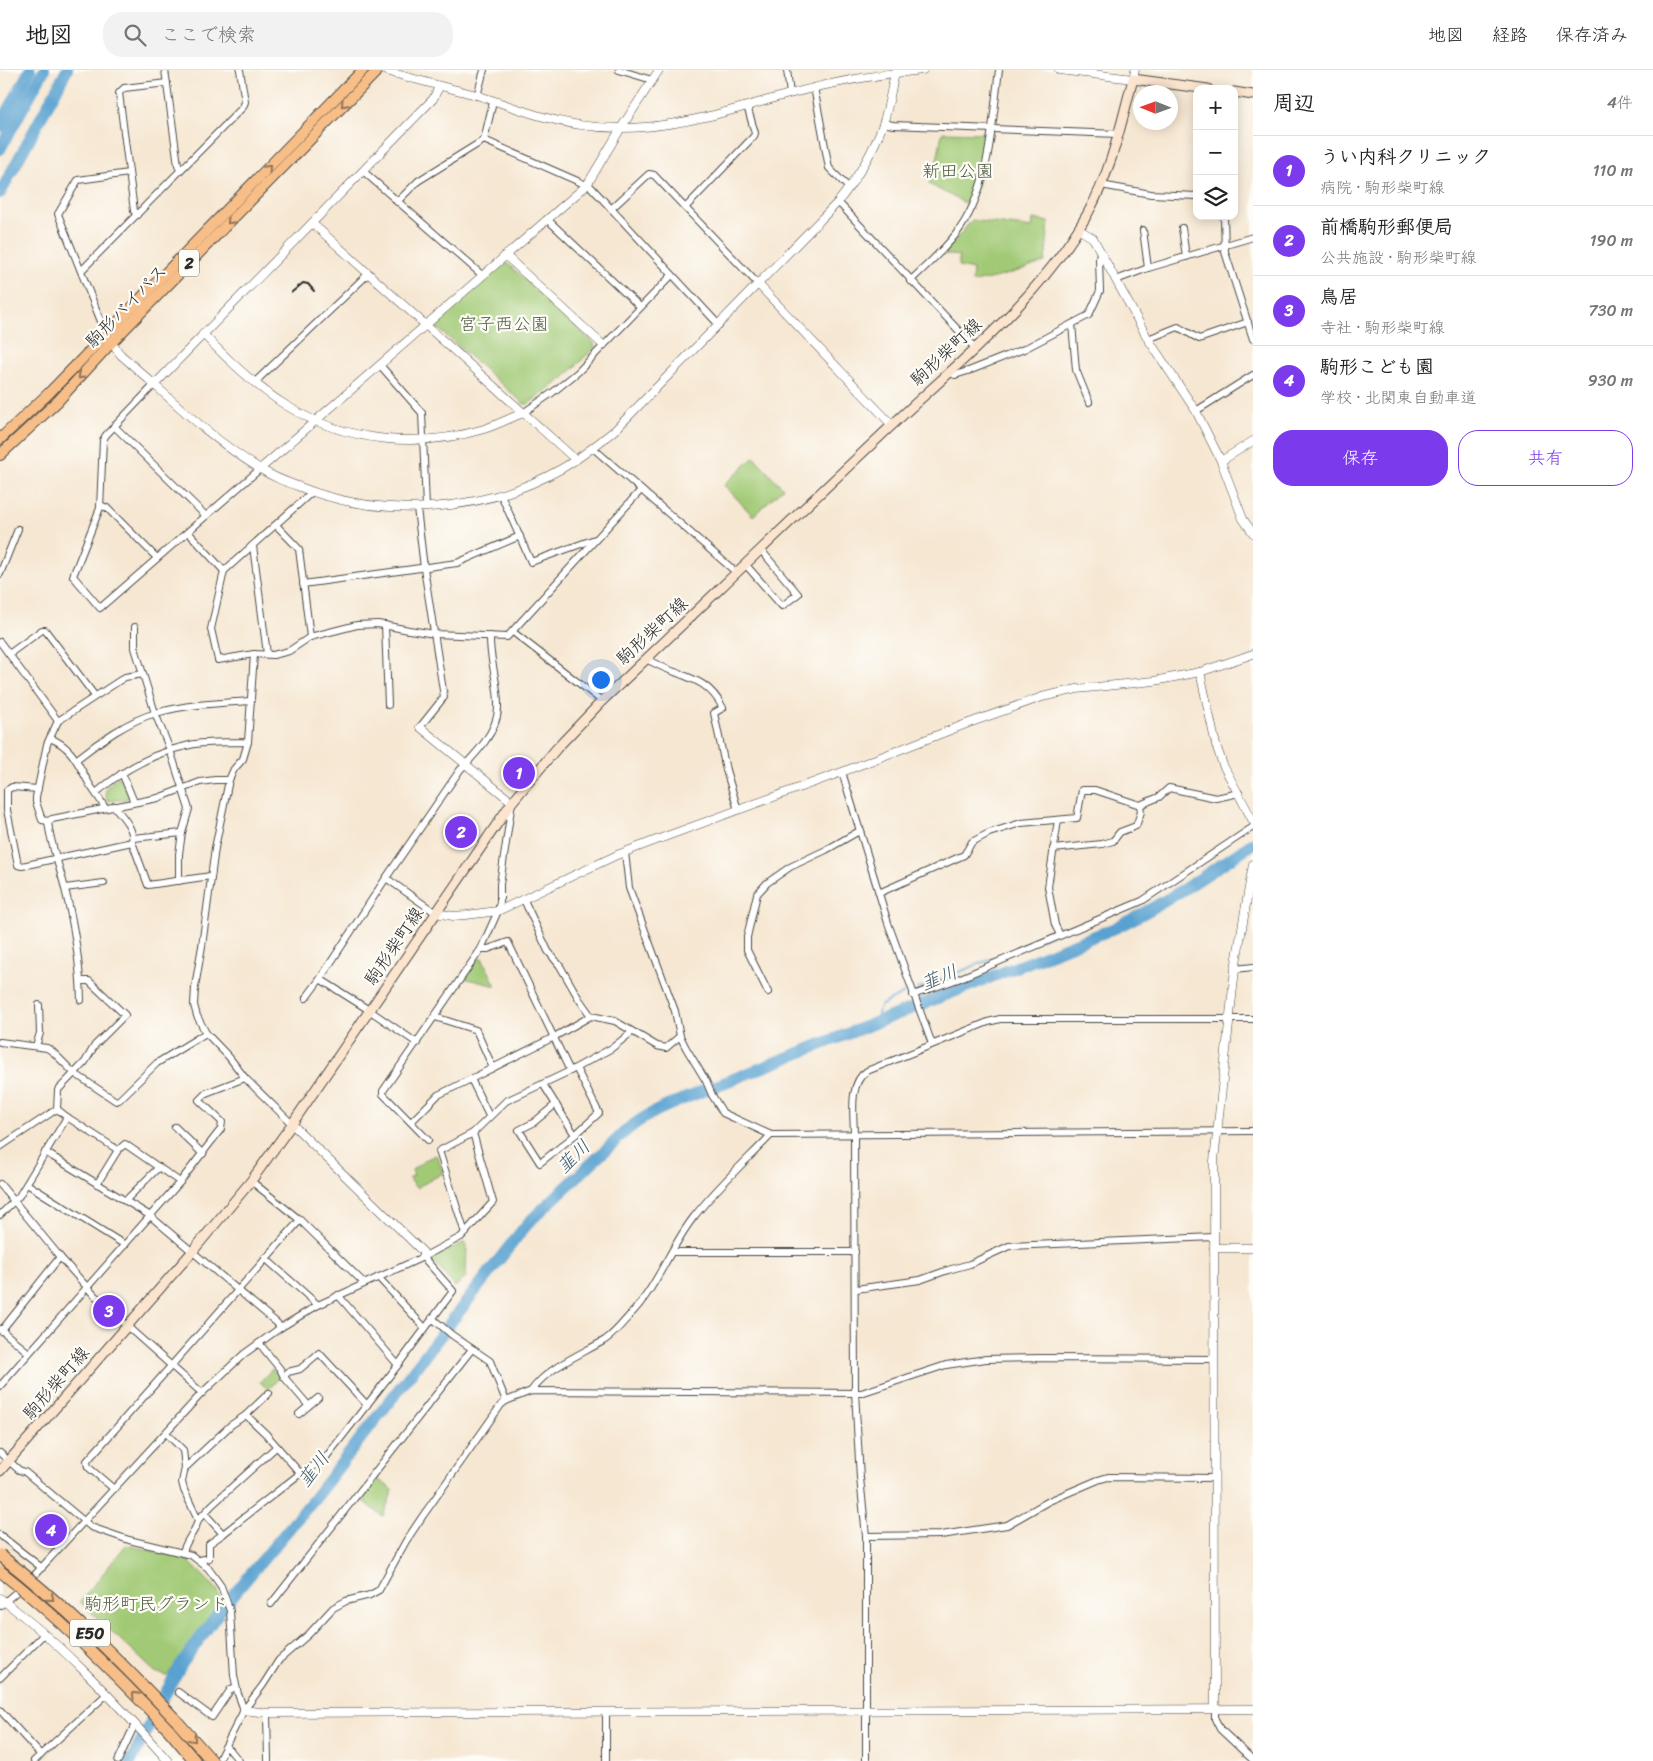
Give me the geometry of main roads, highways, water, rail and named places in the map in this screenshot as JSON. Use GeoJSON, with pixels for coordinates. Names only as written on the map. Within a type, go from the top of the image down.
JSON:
{"type":"FeatureCollection","features":[{"type":"Feature","properties":{"kind":"highway","name":"E50"},"geometry":{"type":"LineString","coordinates":[[0,1555],[71,1616],[130,1671],[216,1759]]}},
{"type":"Feature","properties":{"kind":"highway","name":"E50"},"geometry":{"type":"LineString","coordinates":[[0,1571],[62,1624],[120,1679],[169,1730],[195,1761]]}},
{"type":"Feature","properties":{"kind":"main road","name":"駒形バイパス"},"geometry":{"type":"LineString","coordinates":[[0,455],[58,401],[109,338],[363,70]]}},
{"type":"Feature","properties":{"kind":"main road","name":"駒形バイパス"},"geometry":{"type":"LineString","coordinates":[[0,439],[109,338],[378,70]]}},
{"type":"Feature","properties":{"kind":"main road"},"geometry":{"type":"LineString","coordinates":[[1134,74],[1193,86]]}},
{"type":"Feature","properties":{"kind":"main road","name":"駒形柴町線"},"geometry":{"type":"LineString","coordinates":[[0,1471],[192,1252],[251,1181],[512,802],[557,748],[602,701],[975,348],[1035,288],[1089,212],[1118,134],[1134,74]]}},
{"type":"Feature","properties":{"kind":"main road"},"geometry":{"type":"LineString","coordinates":[[1238,93],[1253,95]]}},
{"type":"Feature","properties":{"kind":"waterway"},"geometry":{"type":"LineString","coordinates":[[0,126],[30,70]]}},
{"type":"Feature","properties":{"kind":"waterway"},"geometry":{"type":"LineString","coordinates":[[0,149],[44,70]]}},
{"type":"Feature","properties":{"kind":"waterway"},"geometry":{"type":"LineString","coordinates":[[0,193],[67,70]]}},
{"type":"Feature","properties":{"kind":"waterway","name":"韮川"},"geometry":{"type":"LineString","coordinates":[[131,1761],[181,1665],[219,1612],[313,1500],[529,1222],[628,1129],[655,1112],[683,1099],[1115,928],[1168,899],[1253,843]]}},
{"type":"Feature","properties":{"kind":"waterway"},"geometry":{"type":"LineString","coordinates":[[917,989],[1053,934]]}},
{"type":"Feature","properties":{"kind":"waterway"},"geometry":{"type":"LineString","coordinates":[[876,1022],[880,1006],[904,993]]}},
{"type":"Feature","properties":{"kind":"railway"},"geometry":{"type":"LineString","coordinates":[[292,292],[303,283],[308,284],[314,291]]}},
{"type":"Feature","properties":{"kind":"place","name":"うい内科クリニック"},"geometry":{"type":"Point","coordinates":[519,773]}},
{"type":"Feature","properties":{"kind":"place","name":"前橋駒形郵便局"},"geometry":{"type":"Point","coordinates":[461,832]}},
{"type":"Feature","properties":{"kind":"place","name":"鳥居"},"geometry":{"type":"Point","coordinates":[109,1311]}},
{"type":"Feature","properties":{"kind":"place","name":"駒形こども園"},"geometry":{"type":"Point","coordinates":[51,1530]}},
{"type":"Feature","properties":{"kind":"park label","name":"新田公園"},"geometry":{"type":"Point","coordinates":[958,171]}},
{"type":"Feature","properties":{"kind":"park label","name":"宮子西公園"},"geometry":{"type":"Point","coordinates":[504,324]}},
{"type":"Feature","properties":{"kind":"park label","name":"駒形町民グランド"},"geometry":{"type":"Point","coordinates":[156,1604]}}]}
